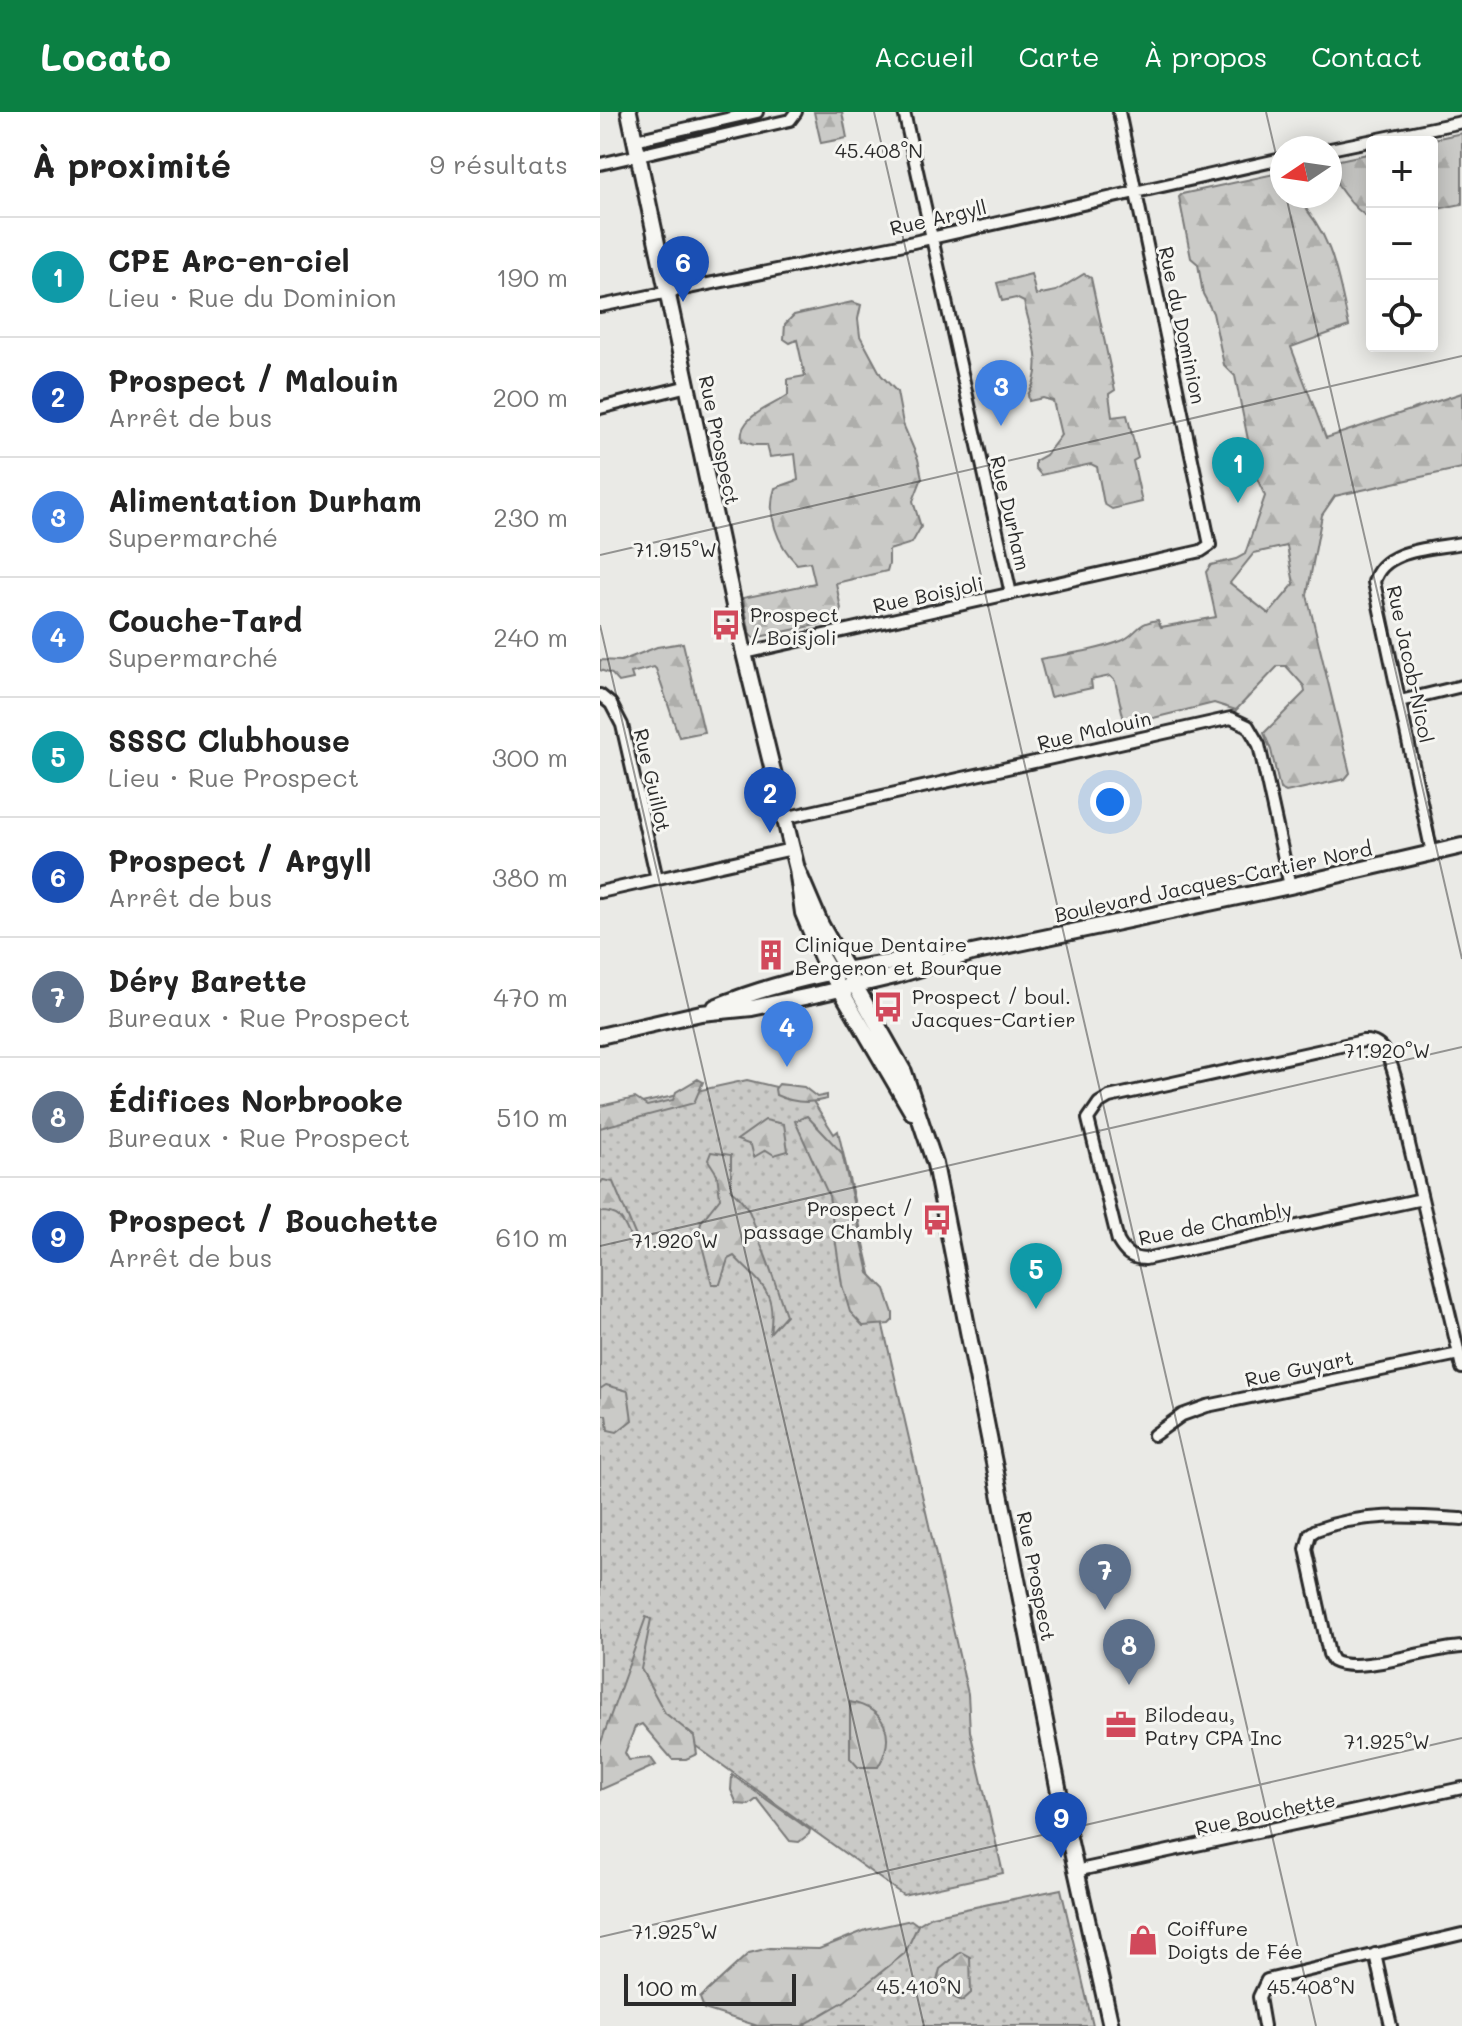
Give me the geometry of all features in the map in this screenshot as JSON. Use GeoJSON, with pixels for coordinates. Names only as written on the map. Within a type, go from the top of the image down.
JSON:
{"type":"FeatureCollection","features":[{"type":"Feature","properties":{"kind":"street","name":"Rue Prospect"},"geometry":{"type":"LineString","coordinates":[[629,112],[744,653],[797,869],[807,927],[924,1134]]}},
{"type":"Feature","properties":{"kind":"street"},"geometry":{"type":"LineString","coordinates":[[600,164],[636,147],[757,112]]}},
{"type":"Feature","properties":{"kind":"street"},"geometry":{"type":"LineString","coordinates":[[636,147],[790,120],[796,112]]}},
{"type":"Feature","properties":{"kind":"street","name":"Rue Durham"},"geometry":{"type":"LineString","coordinates":[[904,112],[1011,594]]}},
{"type":"Feature","properties":{"kind":"street","name":"Rue du Dominion"},"geometry":{"type":"LineString","coordinates":[[1119,112],[1210,545]]}},
{"type":"Feature","properties":{"kind":"street"},"geometry":{"type":"LineString","coordinates":[[1342,147],[1462,122]]}},
{"type":"Feature","properties":{"kind":"street","name":"Rue Argyll"},"geometry":{"type":"LineString","coordinates":[[600,306],[931,238],[1270,162]]}},
{"type":"Feature","properties":{"kind":"street"},"geometry":{"type":"LineString","coordinates":[[600,408],[688,386]]}},
{"type":"Feature","properties":{"kind":"street","name":"Rue Jacob-Nicol"},"geometry":{"type":"LineString","coordinates":[[1432,853],[1375,593],[1376,574],[1393,558],[1462,543]]}},
{"type":"Feature","properties":{"kind":"street","name":"Rue Boisjoli"},"geometry":{"type":"LineString","coordinates":[[744,653],[1201,551],[1210,545]]}},
{"type":"Feature","properties":{"kind":"street"},"geometry":{"type":"LineString","coordinates":[[1400,701],[1462,686]]}},
{"type":"Feature","properties":{"kind":"street","name":"Rue Guillot"},"geometry":{"type":"LineString","coordinates":[[600,695],[611,704],[622,725],[657,879]]}},
{"type":"Feature","properties":{"kind":"street","name":"Rue Malouin"},"geometry":{"type":"LineString","coordinates":[[784,818],[1231,718],[1248,726],[1259,745],[1290,886]]}},
{"type":"Feature","properties":{"kind":"street","name":"Boulevard Jacques-Cartier Nord"},"geometry":{"type":"LineString","coordinates":[[600,1036],[701,1013],[752,1008],[840,989],[972,953],[1462,846]]}},
{"type":"Feature","properties":{"kind":"street"},"geometry":{"type":"LineString","coordinates":[[600,892],[792,849]]}},
{"type":"Feature","properties":{"kind":"street","name":"Rue Prospect"},"geometry":{"type":"LineString","coordinates":[[797,869],[821,925],[904,1072],[944,1201],[1075,1871],[1111,2026]]}},
{"type":"Feature","properties":{"kind":"street","name":"Boulevard Jacques-Cartier Nord"},"geometry":{"type":"LineString","coordinates":[[701,1013],[747,994],[832,974],[893,962],[972,953]]}},
{"type":"Feature","properties":{"kind":"street","name":"Rue de Chambly"},"geometry":{"type":"LineString","coordinates":[[1370,1040],[1379,1044],[1389,1059],[1422,1199],[1145,1259],[1133,1258],[1125,1253],[1118,1241],[1088,1119],[1099,1103],[1109,1097],[1370,1040]]}},
{"type":"Feature","properties":{"kind":"street"},"geometry":{"type":"LineString","coordinates":[[1422,1199],[1462,1368]]}},
{"type":"Feature","properties":{"kind":"street","name":"Rue Guyart"},"geometry":{"type":"LineString","coordinates":[[1154,1435],[1182,1415],[1207,1406],[1459,1354]]}},
{"type":"Feature","properties":{"kind":"street"},"geometry":{"type":"LineString","coordinates":[[1462,1519],[1381,1516],[1322,1528],[1310,1534],[1306,1549],[1333,1661],[1353,1666],[1462,1647]]}},
{"type":"Feature","properties":{"kind":"street","name":"Rue Bouchette"},"geometry":{"type":"LineString","coordinates":[[1075,1871],[1462,1788]]}},
{"type":"Feature","properties":{"kind":"street"},"geometry":{"type":"LineString","coordinates":[[1264,2026],[1259,2007],[1261,1987],[1267,1980],[1462,1934]]}},
{"type":"Feature","properties":{"kind":"street"},"geometry":{"type":"LineString","coordinates":[[1375,1954],[1391,2026]]}},
{"type":"Feature","properties":{"kind":"green space"},"geometry":{"type":"Polygon","coordinates":[[[814,112],[842,112],[847,138],[821,143],[814,112]]]}},
{"type":"Feature","properties":{"kind":"green space"},"geometry":{"type":"Polygon","coordinates":[[[1462,133],[1462,204],[1438,209],[1438,208],[1438,138],[1462,133]]]}},
{"type":"Feature","properties":{"kind":"green space"},"geometry":{"type":"Polygon","coordinates":[[[1366,154],[1366,215],[1342,191],[1342,159],[1366,154]]]}},
{"type":"Feature","properties":{"kind":"green space"},"geometry":{"type":"Polygon","coordinates":[[[1270,175],[1270,208],[1305,208],[1318,226],[1332,256],[1349,326],[1291,347],[1326,438],[1462,393],[1462,468],[1335,496],[1322,515],[1307,595],[1350,773],[1345,779],[1286,792],[1280,789],[1264,733],[1305,692],[1304,686],[1286,666],[1278,666],[1236,710],[1214,703],[1125,725],[1115,681],[1110,676],[1091,680],[1092,688],[1050,697],[1040,659],[1111,644],[1127,638],[1151,621],[1158,620],[1161,627],[1216,617],[1206,572],[1211,565],[1245,554],[1265,496],[1255,474],[1235,376],[1224,365],[1213,313],[1203,294],[1198,264],[1191,258],[1179,197],[1270,175]],[[1287,546],[1254,553],[1230,583],[1269,614],[1294,584],[1287,546]]]}},
{"type":"Feature","properties":{"kind":"green space"},"geometry":{"type":"Polygon","coordinates":[[[1031,274],[1036,295],[1056,291],[1084,274],[1091,278],[1115,390],[1109,394],[1112,417],[1127,415],[1138,458],[1133,461],[1142,502],[1112,509],[1104,504],[1097,467],[1091,464],[1041,475],[1035,468],[1035,461],[1046,455],[1061,435],[1053,401],[1043,398],[1029,401],[1036,361],[1024,302],[1016,298],[1002,301],[997,283],[1031,274]]]}},
{"type":"Feature","properties":{"kind":"green space"},"geometry":{"type":"Polygon","coordinates":[[[852,302],[861,305],[858,319],[860,336],[881,375],[897,392],[903,424],[918,459],[922,478],[913,501],[921,527],[912,543],[889,550],[887,571],[836,583],[841,609],[835,621],[754,638],[750,635],[743,598],[815,583],[810,562],[797,564],[790,556],[779,538],[773,518],[775,488],[798,480],[795,454],[770,457],[767,445],[742,441],[742,432],[757,413],[788,395],[788,379],[805,376],[797,340],[790,343],[784,339],[785,324],[794,315],[852,302]]]}},
{"type":"Feature","properties":{"kind":"green space"},"geometry":{"type":"Polygon","coordinates":[[[683,643],[704,732],[679,737],[654,667],[631,673],[633,679],[619,682],[612,674],[600,670],[600,660],[621,661],[657,647],[683,643]]]}},
{"type":"Feature","properties":{"kind":"green space"},"geometry":{"type":"Polygon","coordinates":[[[698,1079],[703,1082],[694,1103],[600,1128],[600,1106],[635,1098],[647,1106],[673,1100],[676,1092],[698,1079]]]}},
{"type":"Feature","properties":{"kind":"green space"},"geometry":{"type":"Polygon","coordinates":[[[747,1080],[809,1095],[834,1134],[838,1131],[968,1694],[970,1731],[1003,1873],[903,1895],[629,1698],[600,1787],[600,1112],[747,1080]]]}},
{"type":"Feature","properties":{"kind":"green space"},"geometry":{"type":"Polygon","coordinates":[[[779,1084],[804,1087],[817,1097],[827,1095],[827,1099],[807,1102],[789,1100],[776,1095],[775,1089],[779,1084]]]}},
{"type":"Feature","properties":{"kind":"green space"},"geometry":{"type":"Polygon","coordinates":[[[807,1116],[842,1153],[869,1273],[885,1289],[893,1313],[889,1324],[863,1326],[850,1312],[842,1285],[829,1196],[795,1121],[807,1116]]]}},
{"type":"Feature","properties":{"kind":"green space"},"geometry":{"type":"Polygon","coordinates":[[[765,1120],[784,1124],[788,1151],[774,1155],[766,1150],[754,1157],[751,1145],[737,1140],[765,1120]]]}},
{"type":"Feature","properties":{"kind":"green space"},"geometry":{"type":"Polygon","coordinates":[[[711,1152],[731,1155],[731,1190],[745,1204],[752,1218],[786,1315],[770,1333],[769,1297],[734,1256],[728,1259],[720,1284],[712,1284],[699,1234],[701,1222],[720,1198],[717,1174],[708,1160],[711,1152]]]}},
{"type":"Feature","properties":{"kind":"green space"},"geometry":{"type":"Polygon","coordinates":[[[603,1180],[613,1182],[637,1239],[632,1241],[618,1216],[600,1212],[600,1184],[603,1180]]]}},
{"type":"Feature","properties":{"kind":"green space"},"geometry":{"type":"Polygon","coordinates":[[[606,1385],[628,1391],[632,1420],[617,1432],[608,1430],[606,1415],[600,1415],[600,1389],[606,1385]]]}},
{"type":"Feature","properties":{"kind":"green space"},"geometry":{"type":"Polygon","coordinates":[[[646,1617],[651,1619],[641,1669],[665,1713],[694,1736],[697,1754],[686,1759],[672,1759],[642,1724],[635,1727],[625,1753],[629,1760],[651,1758],[656,1765],[600,1790],[600,1745],[646,1617]]]}},
{"type":"Feature","properties":{"kind":"green space"},"geometry":{"type":"Polygon","coordinates":[[[850,1702],[872,1711],[884,1725],[887,1744],[878,1767],[858,1767],[850,1758],[850,1702]]]}},
{"type":"Feature","properties":{"kind":"green space"},"geometry":{"type":"Polygon","coordinates":[[[732,1775],[810,1830],[809,1834],[799,1842],[790,1841],[757,1799],[749,1805],[737,1804],[731,1790],[732,1775]]]}},
{"type":"Feature","properties":{"kind":"green space"},"geometry":{"type":"Polygon","coordinates":[[[1061,1889],[1093,2026],[752,2026],[932,1916],[1061,1889]]]}},
{"type":"Feature","properties":{"kind":"green space"},"geometry":{"type":"Polygon","coordinates":[[[911,1920],[918,1925],[905,1953],[845,2001],[802,2026],[758,2026],[704,2009],[700,1998],[749,1953],[769,1948],[819,1949],[866,1930],[911,1920]]]}},
{"type":"Feature","properties":{"kind":"green space"},"geometry":{"type":"Polygon","coordinates":[[[961,1952],[970,1957],[971,1993],[962,2001],[949,1995],[937,1981],[940,1969],[961,1952]]]}},
{"type":"Feature","properties":{"kind":"place","name":"Prospect / Argyll"},"geometry":{"type":"Point","coordinates":[683,302]}},
{"type":"Feature","properties":{"kind":"place","name":"Alimentation Durham"},"geometry":{"type":"Point","coordinates":[1001,426]}},
{"type":"Feature","properties":{"kind":"place","name":"CPE Arc-en-ciel"},"geometry":{"type":"Point","coordinates":[1238,503]}},
{"type":"Feature","properties":{"kind":"place","name":"Prospect / Boisjoli"},"geometry":{"type":"Point","coordinates":[726,625]}},
{"type":"Feature","properties":{"kind":"place","name":"Prospect / Malouin"},"geometry":{"type":"Point","coordinates":[770,833]}},
{"type":"Feature","properties":{"kind":"place","name":"Clinique Dentaire Bergeron et Bourque"},"geometry":{"type":"Point","coordinates":[771,955]}},
{"type":"Feature","properties":{"kind":"place","name":"Prospect / boul. Jacques-Cartier"},"geometry":{"type":"Point","coordinates":[888,1007]}},
{"type":"Feature","properties":{"kind":"place","name":"Couche-Tard"},"geometry":{"type":"Point","coordinates":[787,1067]}},
{"type":"Feature","properties":{"kind":"place","name":"Prospect / passage Chambly"},"geometry":{"type":"Point","coordinates":[937,1220]}},
{"type":"Feature","properties":{"kind":"place","name":"SSSC Clubhouse"},"geometry":{"type":"Point","coordinates":[1036,1309]}},
{"type":"Feature","properties":{"kind":"place","name":"Déry Barette"},"geometry":{"type":"Point","coordinates":[1105,1610]}},
{"type":"Feature","properties":{"kind":"place","name":"Édifices Norbrooke"},"geometry":{"type":"Point","coordinates":[1129,1685]}},
{"type":"Feature","properties":{"kind":"place","name":"Bilodeau, Patry CPA Inc"},"geometry":{"type":"Point","coordinates":[1121,1725]}},
{"type":"Feature","properties":{"kind":"place","name":"Prospect / Bouchette"},"geometry":{"type":"Point","coordinates":[1061,1858]}},
{"type":"Feature","properties":{"kind":"place","name":"Coiffure Doigts de Fée"},"geometry":{"type":"Point","coordinates":[1143,1940]}}]}
